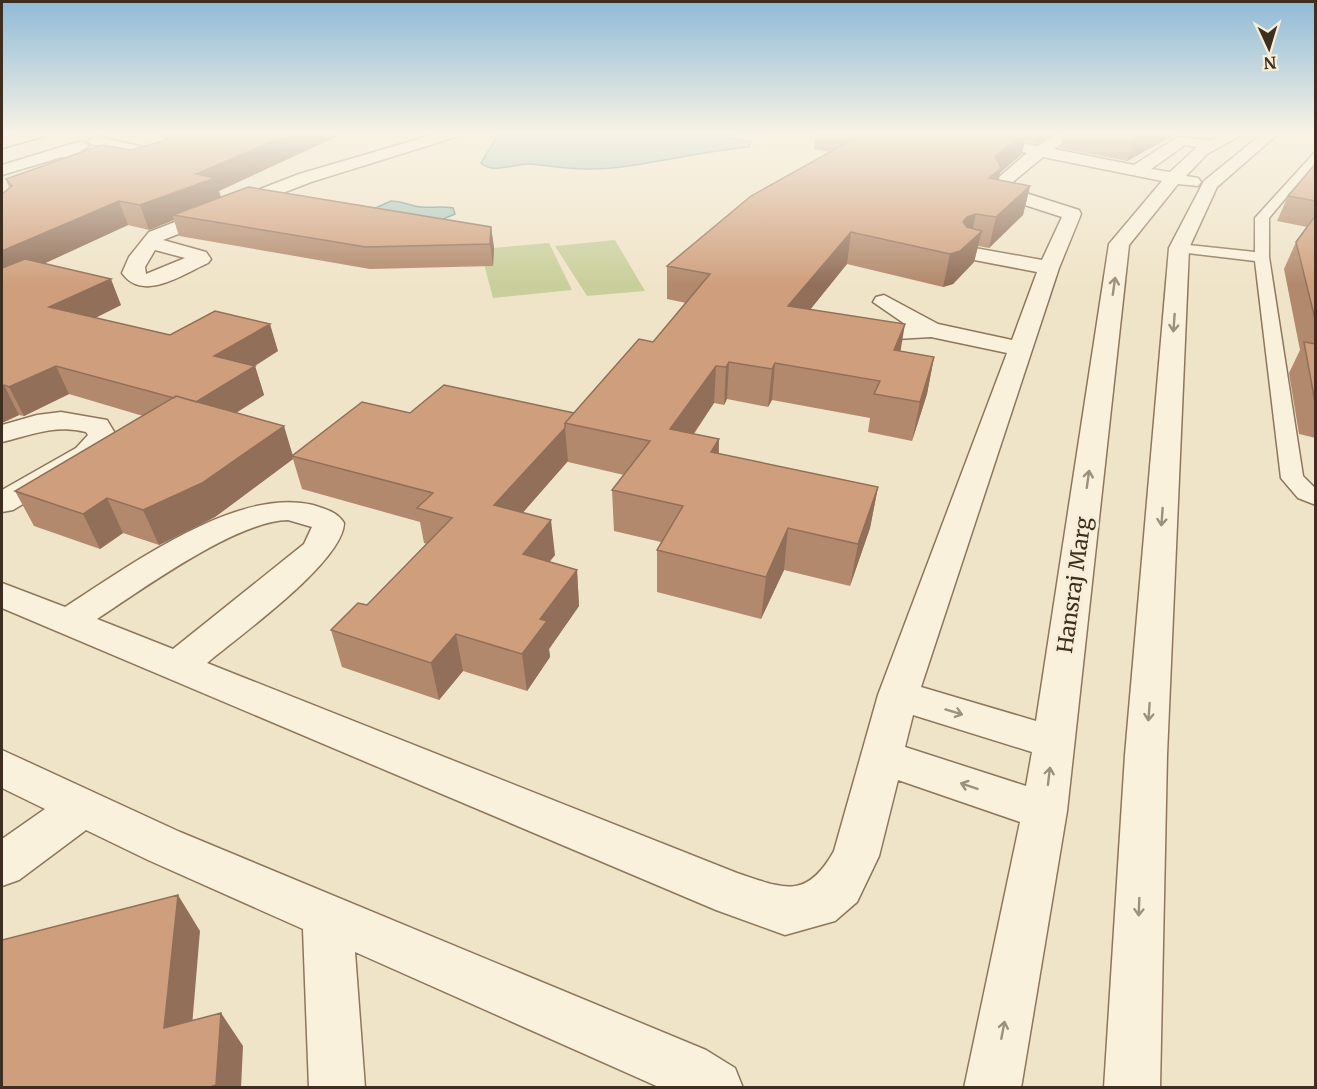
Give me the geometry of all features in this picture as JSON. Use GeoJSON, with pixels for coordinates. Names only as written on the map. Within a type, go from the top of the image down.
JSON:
{"type":"FeatureCollection","features":[{"type":"Feature","properties":{"kind":"street"},"geometry":{"type":"LineString","coordinates":[[151,243],[156,236],[290,184]]}},
{"type":"Feature","properties":{"kind":"street"},"geometry":{"type":"LineString","coordinates":[[2,595],[733,894],[784,912],[818,905],[840,886],[856,856],[898,695],[1049,268],[1071,213],[1012,195],[999,188],[1000,184]]}},
{"type":"Feature","properties":{"kind":"street","name":"Hansraj Marg"},"geometry":{"type":"LineString","coordinates":[[992,1088],[1045,811],[1119,244],[1170,184]]}},
{"type":"Feature","properties":{"kind":"street"},"geometry":{"type":"LineString","coordinates":[[1132,1088],[1146,755],[1179,248],[1210,185],[1203,184]]}},
{"type":"Feature","properties":{"kind":"street"},"geometry":{"type":"LineString","coordinates":[[969,253],[1049,268]]}},
{"type":"Feature","properties":{"kind":"street"},"geometry":{"type":"LineString","coordinates":[[884,302],[931,330]]}},
{"type":"Feature","properties":{"kind":"street"},"geometry":{"type":"LineString","coordinates":[[861,334],[931,330],[1021,349]]}},
{"type":"Feature","properties":{"kind":"street"},"geometry":{"type":"LineString","coordinates":[[2,434],[54,420],[83,421],[97,426],[102,435],[97,444],[86,454],[2,503]]}},
{"type":"Feature","properties":{"kind":"street"},"geometry":{"type":"LineString","coordinates":[[67,622],[177,553],[240,520],[263,513],[295,510],[315,514],[328,523],[328,534],[320,548],[177,667]]}},
{"type":"Feature","properties":{"kind":"street"},"geometry":{"type":"LineString","coordinates":[[898,695],[1053,742]]}},
{"type":"Feature","properties":{"kind":"street"},"geometry":{"type":"LineString","coordinates":[[882,757],[1045,811]]}},
{"type":"Feature","properties":{"kind":"street"},"geometry":{"type":"LineString","coordinates":[[2,768],[164,846],[686,1070],[715,1088]]}},
{"type":"Feature","properties":{"kind":"street"},"geometry":{"type":"LineString","coordinates":[[2,865],[83,807]]}},
{"type":"Feature","properties":{"kind":"street"},"geometry":{"type":"LineString","coordinates":[[327,914],[337,1088]]}},
{"type":"Feature","properties":{"kind":"lane"},"geometry":{"type":"LineString","coordinates":[[1291,184],[1262,218],[1262,257],[1292,478],[1316,498]]}},
{"type":"Feature","properties":{"kind":"lane"},"geometry":{"type":"LineString","coordinates":[[1179,248],[1262,257]]}},
{"type":"Feature","properties":{"kind":"green space"},"geometry":{"type":"Polygon","coordinates":[[[615,240],[645,291],[587,296],[555,246],[615,240]]]}},
{"type":"Feature","properties":{"kind":"green space"},"geometry":{"type":"Polygon","coordinates":[[[549,243],[572,290],[493,298],[480,249],[549,243]]]}},
{"type":"Feature","properties":{"kind":"water"},"geometry":{"type":"Polygon","coordinates":[[[391,201],[421,207],[453,208],[455,214],[432,224],[371,210],[391,201]]]}},
{"type":"Feature","properties":{"kind":"building"},"geometry":{"type":"Polygon","coordinates":[[[10,184],[199,184],[140,205],[119,201],[2,251],[2,194],[12,186],[10,184]]]}},
{"type":"Feature","properties":{"kind":"building"},"geometry":{"type":"Polygon","coordinates":[[[773,184],[1019,184],[1030,186],[996,217],[976,214],[967,217],[963,222],[967,227],[982,231],[960,251],[950,254],[851,232],[788,306],[905,324],[894,350],[934,357],[920,402],[874,394],[880,381],[775,363],[772,369],[729,362],[726,367],[716,366],[670,429],[719,439],[711,452],[878,487],[858,544],[788,528],[766,577],[657,550],[683,506],[612,490],[650,441],[565,423],[639,339],[653,342],[710,274],[667,266],[751,196],[773,184]]]}},
{"type":"Feature","properties":{"kind":"building"},"geometry":{"type":"Polygon","coordinates":[[[1298,184],[1316,184],[1316,201],[1288,196],[1298,184]]]}},
{"type":"Feature","properties":{"kind":"building"},"geometry":{"type":"Polygon","coordinates":[[[248,187],[491,227],[490,244],[366,247],[173,215],[248,187]]]}},
{"type":"Feature","properties":{"kind":"building"},"geometry":{"type":"Polygon","coordinates":[[[1316,215],[1316,323],[1296,242],[1316,215]]]}},
{"type":"Feature","properties":{"kind":"building"},"geometry":{"type":"Polygon","coordinates":[[[25,259],[111,279],[49,307],[170,335],[215,311],[270,324],[214,356],[255,366],[196,402],[56,366],[9,387],[2,386],[2,268],[25,259]]]}},
{"type":"Feature","properties":{"kind":"building"},"geometry":{"type":"Polygon","coordinates":[[[1304,342],[1316,344],[1316,402],[1315,402],[1304,342]]]}},
{"type":"Feature","properties":{"kind":"building"},"geometry":{"type":"Polygon","coordinates":[[[444,385],[574,413],[565,423],[565,428],[494,505],[551,520],[523,554],[577,570],[540,619],[547,621],[522,654],[456,634],[431,663],[331,630],[358,603],[367,605],[452,518],[417,508],[433,493],[292,456],[362,402],[410,413],[444,385]]]}},
{"type":"Feature","properties":{"kind":"building"},"geometry":{"type":"Polygon","coordinates":[[[176,396],[284,426],[202,483],[143,510],[107,498],[83,514],[15,491],[176,396]]]}},
{"type":"Feature","properties":{"kind":"building"},"geometry":{"type":"Polygon","coordinates":[[[178,895],[164,1028],[221,1013],[216,1085],[208,1088],[2,1088],[2,940],[178,895]]]}}]}
